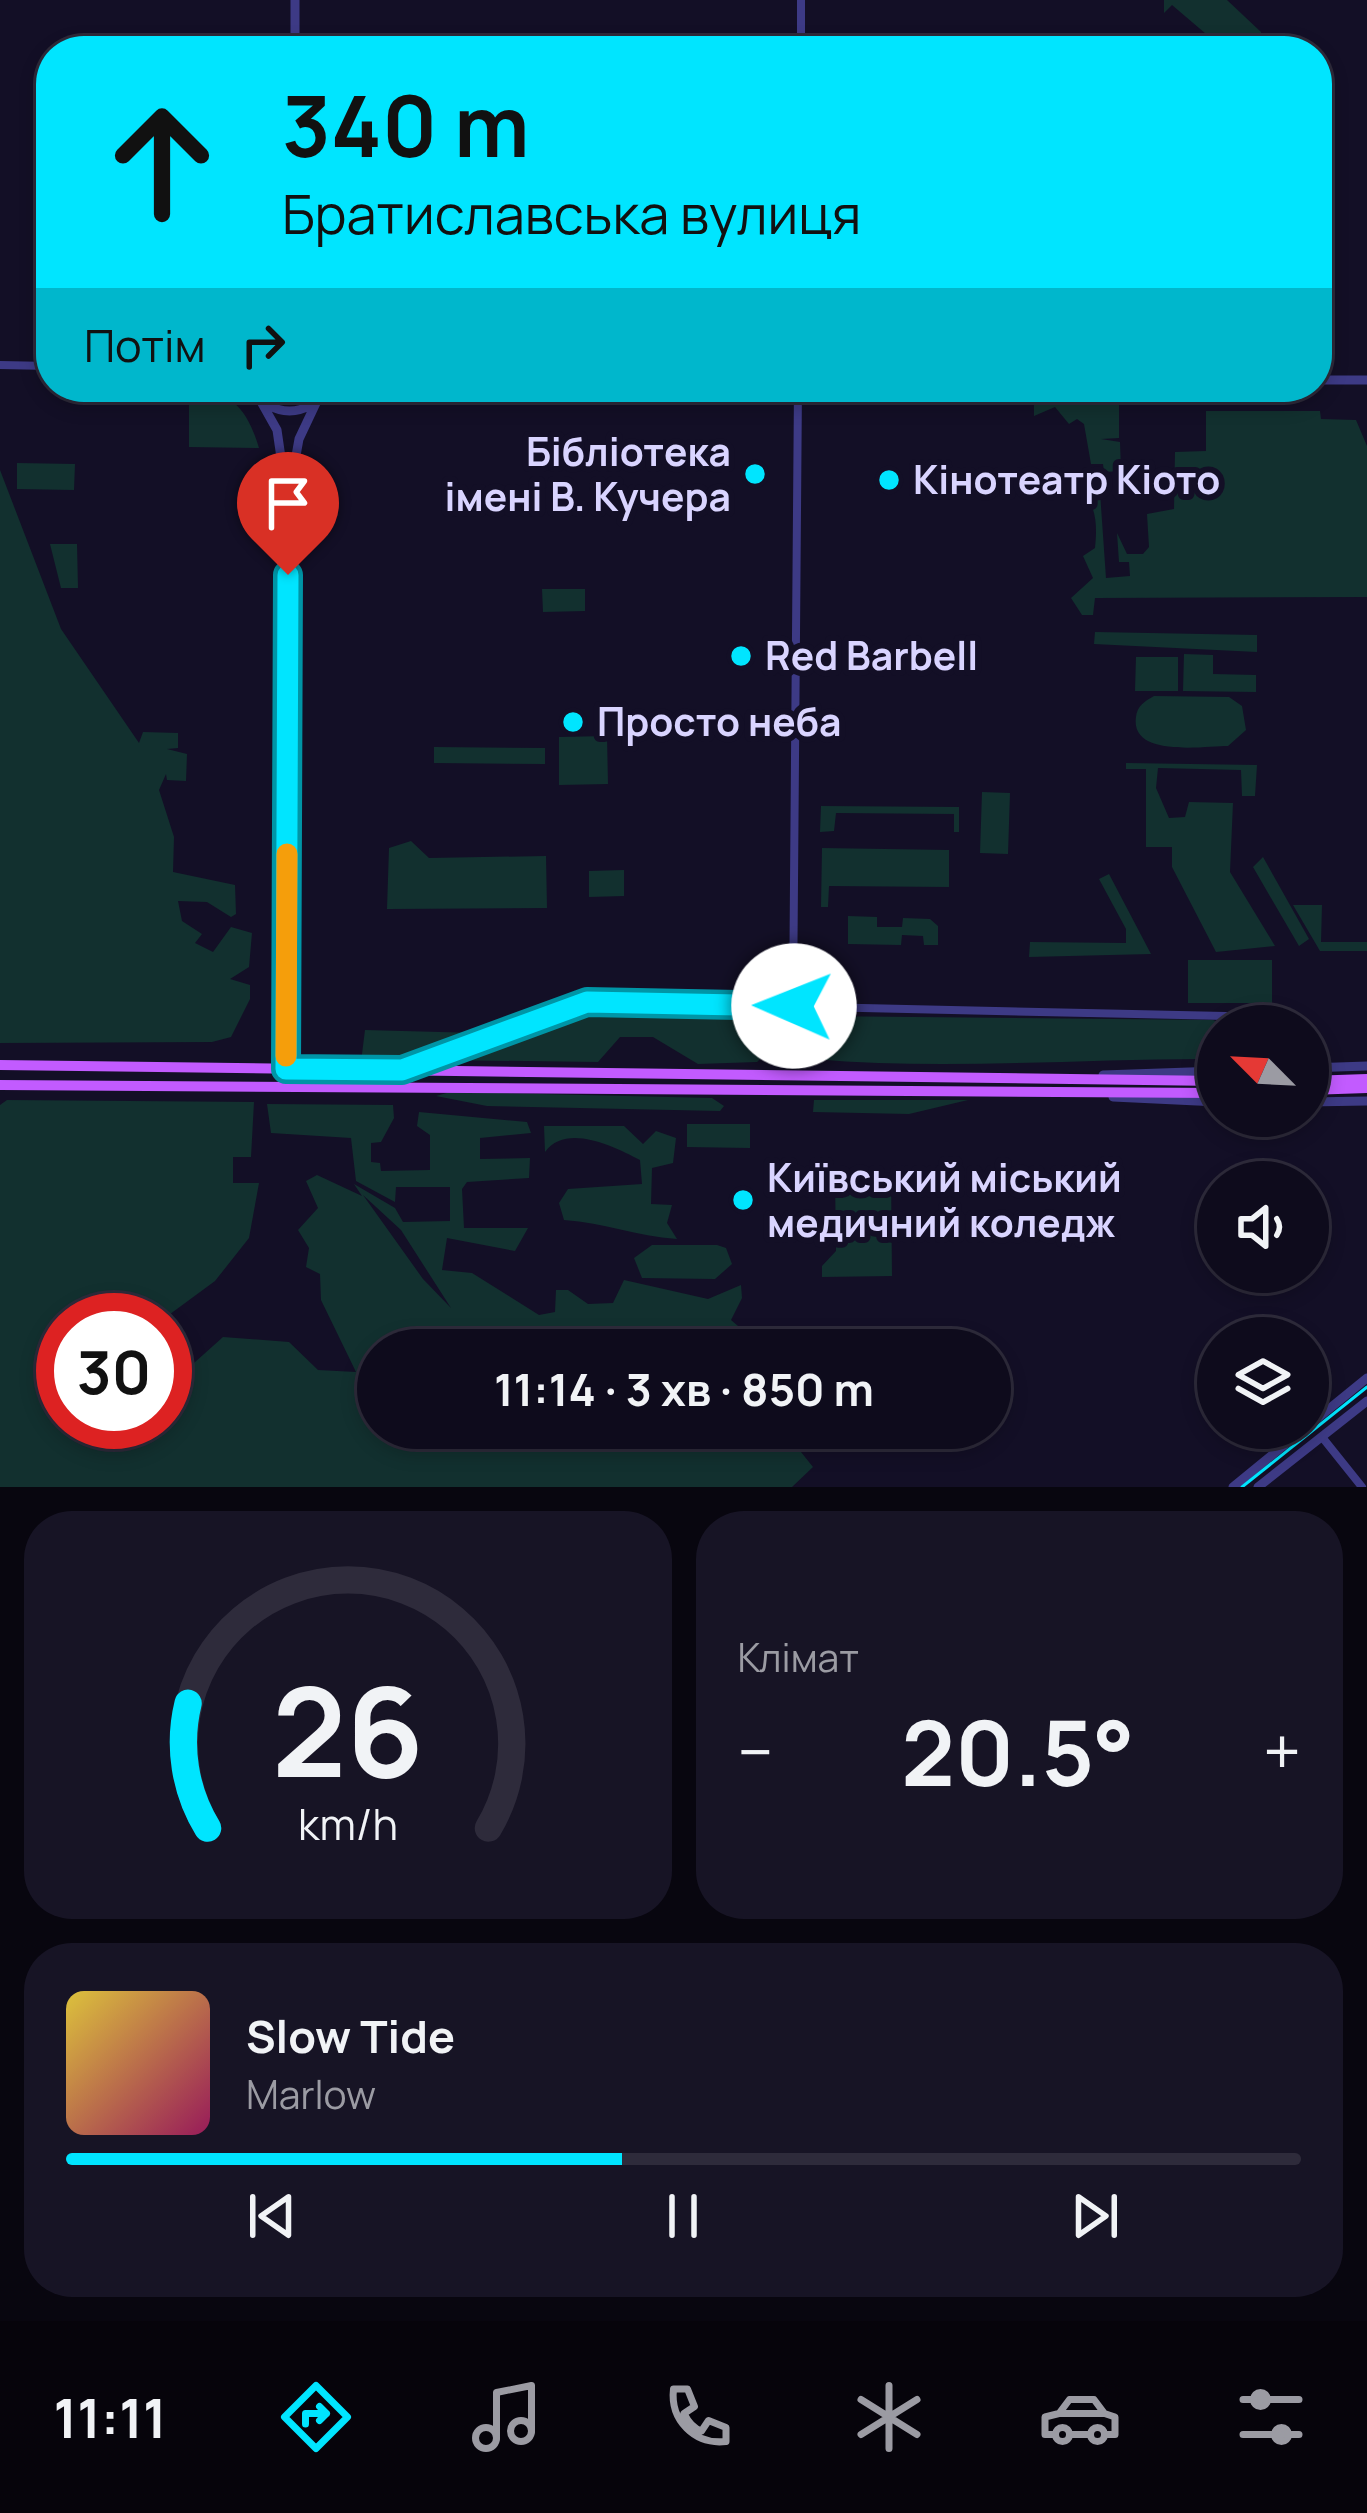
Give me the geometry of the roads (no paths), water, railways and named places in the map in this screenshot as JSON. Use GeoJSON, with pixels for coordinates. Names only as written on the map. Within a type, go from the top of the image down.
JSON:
{"type":"FeatureCollection","features":[{"type":"Feature","properties":{"kind":"main road"},"geometry":{"type":"LineString","coordinates":[[0,1065],[1197,1080]]}},
{"type":"Feature","properties":{"kind":"main road"},"geometry":{"type":"LineString","coordinates":[[1329,1085],[1367,1079]]}},
{"type":"Feature","properties":{"kind":"main road"},"geometry":{"type":"LineString","coordinates":[[0,1084],[1197,1093]]}},
{"type":"Feature","properties":{"kind":"main road"},"geometry":{"type":"LineString","coordinates":[[1329,1087],[1367,1088]]}},
{"type":"Feature","properties":{"kind":"street"},"geometry":{"type":"LineString","coordinates":[[295,0],[295,36]]}},
{"type":"Feature","properties":{"kind":"street"},"geometry":{"type":"LineString","coordinates":[[801,36],[802,0]]}},
{"type":"Feature","properties":{"kind":"street"},"geometry":{"type":"LineString","coordinates":[[0,365],[36,366]]}},
{"type":"Feature","properties":{"kind":"street"},"geometry":{"type":"LineString","coordinates":[[1332,380],[1367,380]]}},
{"type":"Feature","properties":{"kind":"street"},"geometry":{"type":"LineString","coordinates":[[260,402],[277,430],[288,506],[286,1085]]}},
{"type":"Feature","properties":{"kind":"street"},"geometry":{"type":"LineString","coordinates":[[272,402],[289,412],[315,402]]}},
{"type":"Feature","properties":{"kind":"street"},"geometry":{"type":"LineString","coordinates":[[288,506],[299,439],[318,402]]}},
{"type":"Feature","properties":{"kind":"street"},"geometry":{"type":"LineString","coordinates":[[794,1006],[798,402]]}},
{"type":"Feature","properties":{"kind":"street"},"geometry":{"type":"LineString","coordinates":[[402,1070],[587,1002],[1197,1015]]}},
{"type":"Feature","properties":{"kind":"street"},"geometry":{"type":"LineString","coordinates":[[1329,1067],[1367,1066]]}},
{"type":"Feature","properties":{"kind":"street"},"geometry":{"type":"LineString","coordinates":[[1051,1077],[1197,1072]]}},
{"type":"Feature","properties":{"kind":"street"},"geometry":{"type":"LineString","coordinates":[[1048,1094],[1197,1101]]}},
{"type":"Feature","properties":{"kind":"street"},"geometry":{"type":"LineString","coordinates":[[1329,1102],[1367,1101]]}},
{"type":"Feature","properties":{"kind":"street"},"geometry":{"type":"LineString","coordinates":[[1329,1409],[1367,1378]]}},
{"type":"Feature","properties":{"kind":"street"},"geometry":{"type":"LineString","coordinates":[[1329,1431],[1367,1401]]}},
{"type":"Feature","properties":{"kind":"street"},"geometry":{"type":"LineString","coordinates":[[1329,1446],[1362,1487]]}},
{"type":"Feature","properties":{"kind":"street"},"geometry":{"type":"LineString","coordinates":[[1233,1487],[1280,1449]]}},
{"type":"Feature","properties":{"kind":"street"},"geometry":{"type":"LineString","coordinates":[[1258,1487],[1307,1449]]}},
{"type":"Feature","properties":{"kind":"tram line"},"geometry":{"type":"LineString","coordinates":[[1242,1487],[1367,1387]]}},
{"type":"Feature","properties":{"kind":"place","name":"Бібліотека імені В. Кучера"},"geometry":{"type":"Point","coordinates":[755,474]}},
{"type":"Feature","properties":{"kind":"place","name":"Кінотеатр Кіото"},"geometry":{"type":"Point","coordinates":[889,480]}},
{"type":"Feature","properties":{"kind":"place","name":"Red Barbell"},"geometry":{"type":"Point","coordinates":[741,656]}},
{"type":"Feature","properties":{"kind":"place","name":"Просто неба"},"geometry":{"type":"Point","coordinates":[573,722]}},
{"type":"Feature","properties":{"kind":"place","name":"Київський міський медичний коледж"},"geometry":{"type":"Point","coordinates":[743,1200]}}]}
